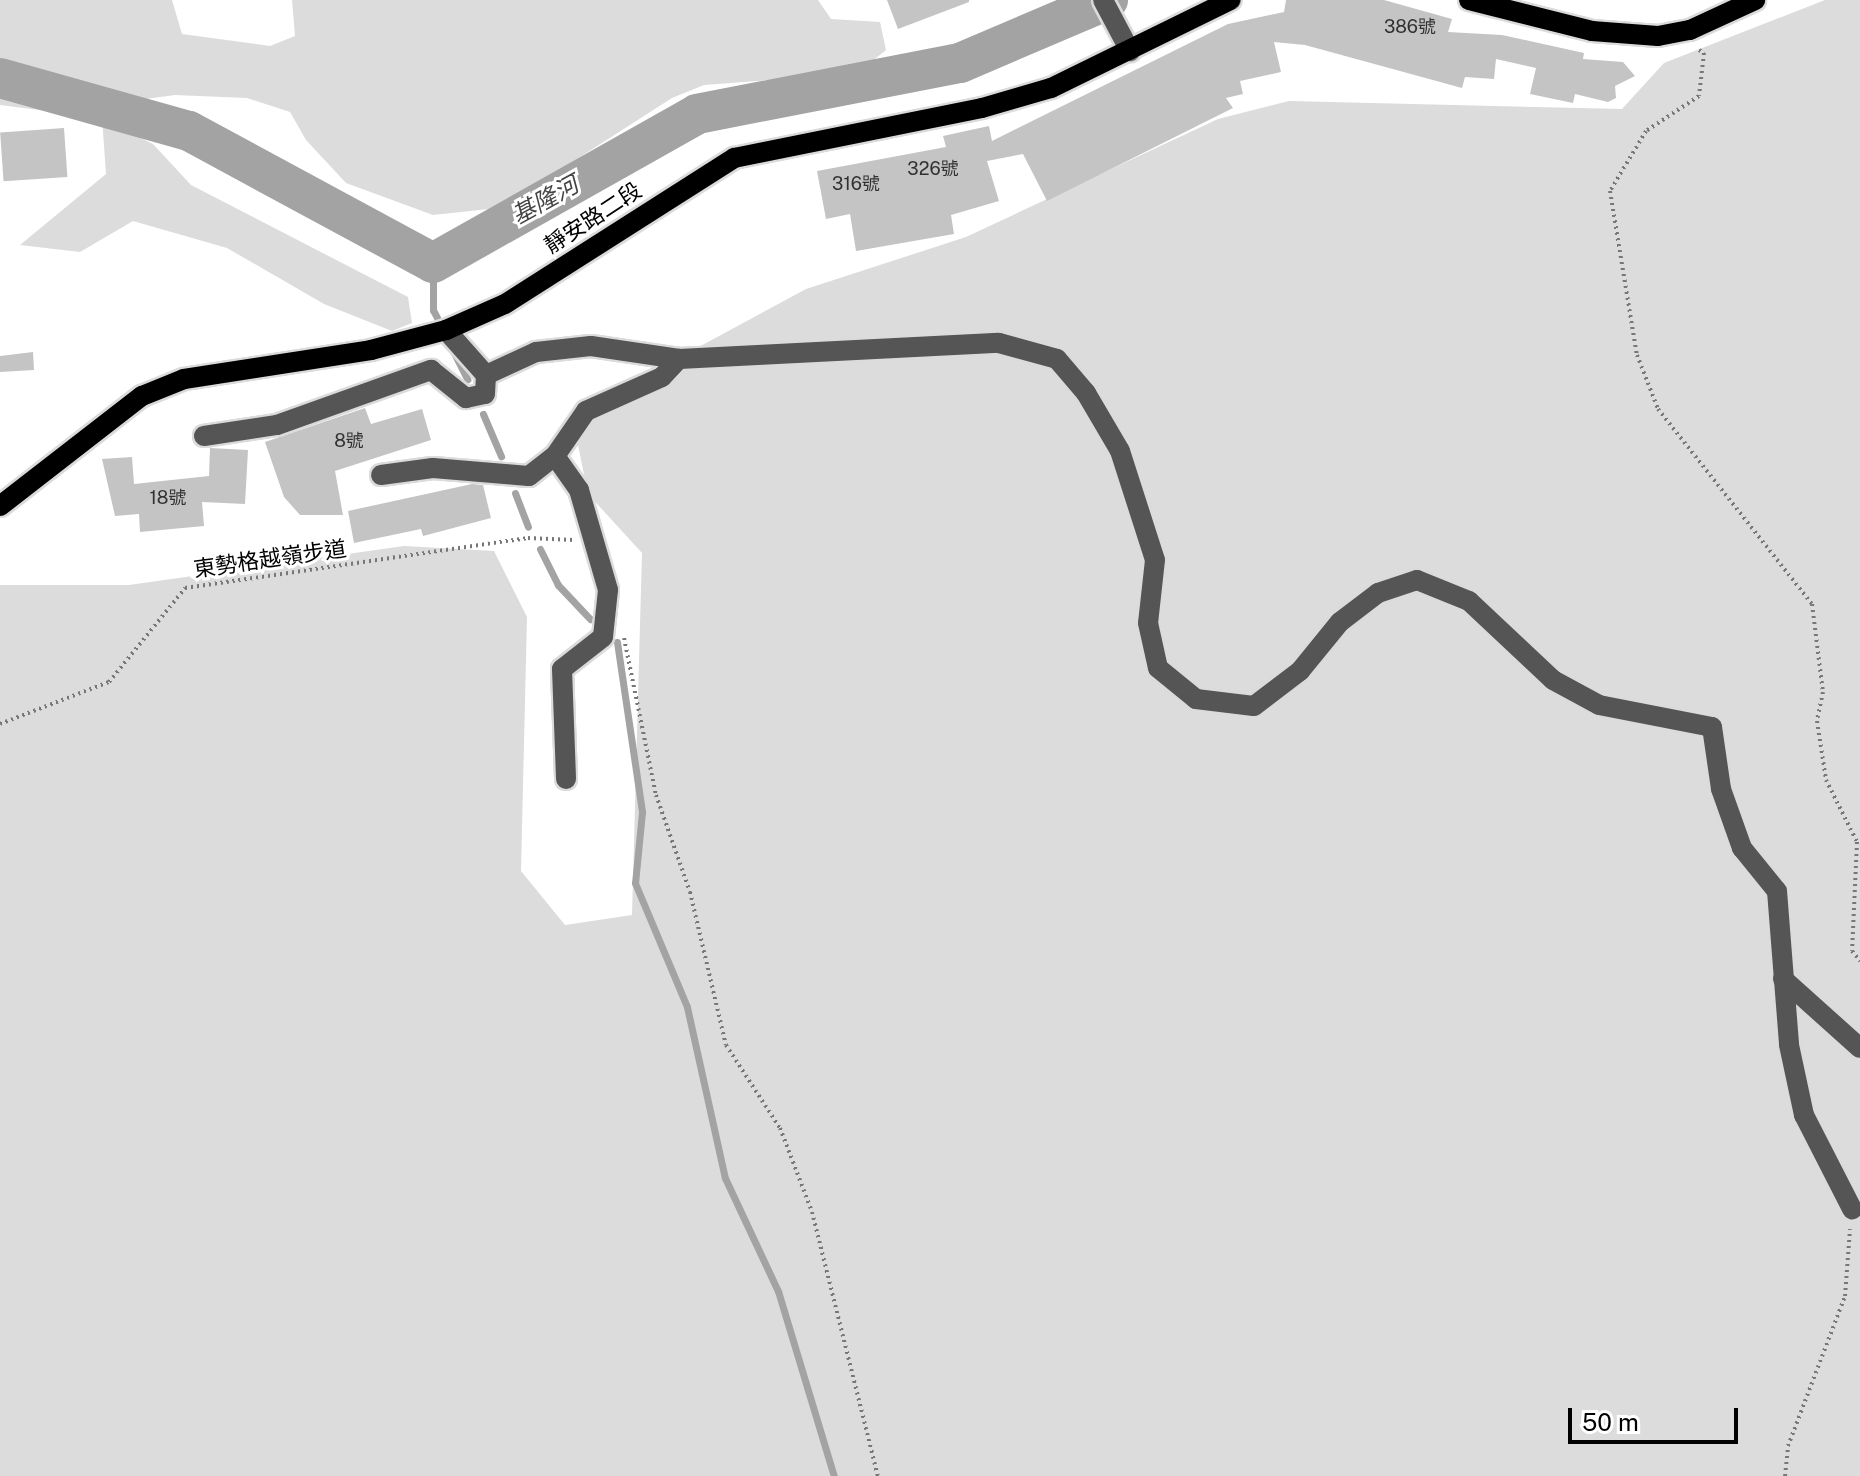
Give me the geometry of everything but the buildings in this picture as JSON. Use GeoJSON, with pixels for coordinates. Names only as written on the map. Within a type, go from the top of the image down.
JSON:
{"type":"FeatureCollection","features":[{"type":"Feature","properties":{"kind":"main road","name":"靜安路二段"},"geometry":{"type":"LineString","coordinates":[[0,506],[142,396],[184,379],[371,350],[437,332],[505,304],[734,158],[982,108],[1051,88],[1231,0]]}},
{"type":"Feature","properties":{"kind":"main road"},"geometry":{"type":"LineString","coordinates":[[1477,1],[1592,31],[1658,36],[1690,30],[1744,10],[1755,0]]}},
{"type":"Feature","properties":{"kind":"street"},"geometry":{"type":"LineString","coordinates":[[1103,0],[1130,51]]}},
{"type":"Feature","properties":{"kind":"street"},"geometry":{"type":"LineString","coordinates":[[437,332],[486,375]]}},
{"type":"Feature","properties":{"kind":"street"},"geometry":{"type":"LineString","coordinates":[[486,375],[536,352],[591,346],[679,359],[983,343],[1057,359],[1086,393],[1120,451],[1155,560],[1148,623],[1158,668],[1196,699],[1254,706],[1300,671],[1340,622],[1378,593],[1417,580],[1469,601],[1553,680],[1599,705],[1712,727],[1721,789],[1742,848],[1777,891],[1783,979],[1804,1115],[1852,1209]]}},
{"type":"Feature","properties":{"kind":"street"},"geometry":{"type":"LineString","coordinates":[[381,475],[433,468],[529,476],[555,456],[586,411],[662,377],[679,359]]}},
{"type":"Feature","properties":{"kind":"street"},"geometry":{"type":"LineString","coordinates":[[204,436],[277,425],[431,370],[466,398],[485,394],[486,375]]}},
{"type":"Feature","properties":{"kind":"street"},"geometry":{"type":"LineString","coordinates":[[555,456],[579,490],[608,590],[603,637],[562,669],[566,779]]}},
{"type":"Feature","properties":{"kind":"street"},"geometry":{"type":"LineString","coordinates":[[1783,979],[1860,1048]]}},
{"type":"Feature","properties":{"kind":"path"},"geometry":{"type":"LineString","coordinates":[[1690,30],[1694,46],[1704,53],[1699,96],[1646,131],[1610,191],[1637,355],[1658,409],[1812,604],[1823,692],[1817,721],[1826,780],[1857,842],[1852,951],[1860,961]]}},
{"type":"Feature","properties":{"kind":"path","name":"東勢格越嶺步道"},"geometry":{"type":"LineString","coordinates":[[0,724],[109,682],[185,588],[528,538],[596,542]]}},
{"type":"Feature","properties":{"kind":"path"},"geometry":{"type":"LineString","coordinates":[[623,635],[634,664],[656,795],[690,892],[726,1045],[780,1128],[808,1201],[878,1476]]}},
{"type":"Feature","properties":{"kind":"path"},"geometry":{"type":"LineString","coordinates":[[1785,1476],[1788,1446],[1845,1296],[1852,1209]]}},
{"type":"Feature","properties":{"kind":"shaded area"},"geometry":{"type":"Polygon","coordinates":[[[0,0],[172,0],[182,34],[270,46],[295,36],[292,0],[818,0],[831,19],[880,22],[886,50],[871,62],[810,77],[704,85],[672,98],[538,184],[489,209],[433,215],[346,183],[306,140],[290,112],[247,98],[175,95],[131,101],[132,134],[153,144],[191,185],[408,297],[412,323],[392,331],[324,304],[227,248],[133,221],[80,252],[20,245],[106,174],[102,118],[0,105],[0,0]]]}},
{"type":"Feature","properties":{"kind":"shaded area"},"geometry":{"type":"Polygon","coordinates":[[[1825,0],[1860,0],[1860,1476],[0,1476],[0,585],[129,585],[404,546],[494,551],[527,617],[521,871],[565,925],[632,915],[642,553],[588,494],[576,435],[617,391],[806,289],[966,237],[1218,119],[1289,101],[1622,109],[1664,63],[1825,0]]]}},
{"type":"Feature","properties":{"kind":"waterway","name":"基隆河"},"geometry":{"type":"LineString","coordinates":[[0,78],[189,131],[433,263],[697,114],[960,63],[1108,0]]}},
{"type":"Feature","properties":{"kind":"waterway"},"geometry":{"type":"LineString","coordinates":[[433,263],[433,310],[442,327]]}},
{"type":"Feature","properties":{"kind":"waterway"},"geometry":{"type":"LineString","coordinates":[[452,349],[467,379]]}},
{"type":"Feature","properties":{"kind":"waterway"},"geometry":{"type":"LineString","coordinates":[[483,414],[501,456]]}},
{"type":"Feature","properties":{"kind":"waterway"},"geometry":{"type":"LineString","coordinates":[[515,493],[528,527]]}},
{"type":"Feature","properties":{"kind":"waterway"},"geometry":{"type":"LineString","coordinates":[[540,549],[558,585],[590,619]]}},
{"type":"Feature","properties":{"kind":"waterway"},"geometry":{"type":"LineString","coordinates":[[617,642],[642,812],[635,883],[687,1007],[725,1178],[778,1291],[834,1476]]}}]}
